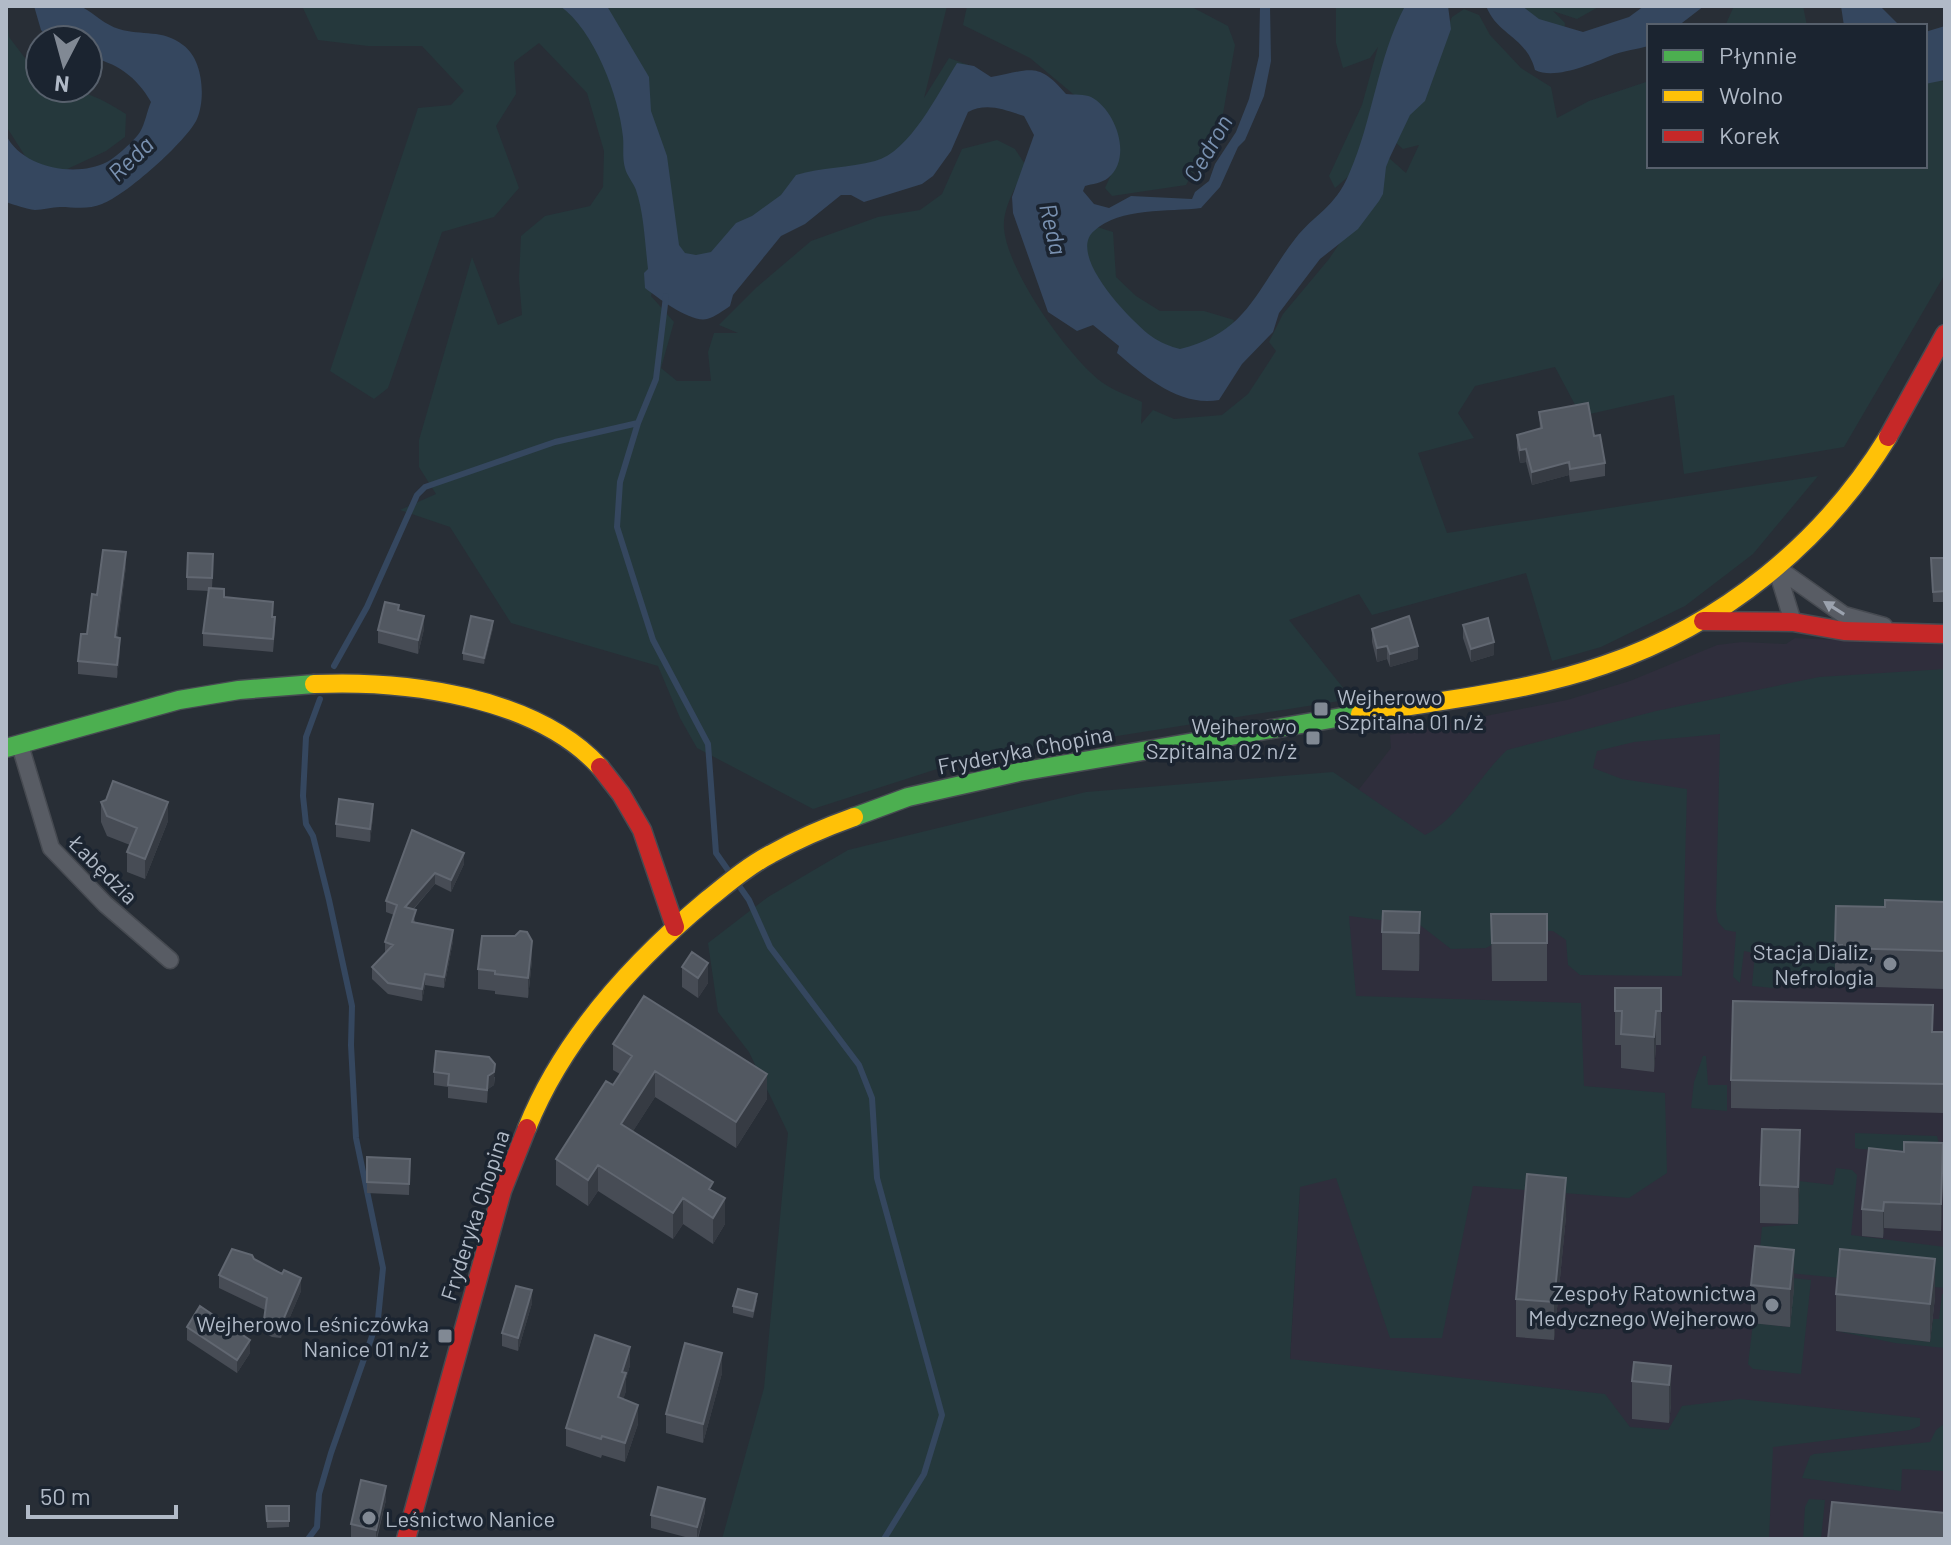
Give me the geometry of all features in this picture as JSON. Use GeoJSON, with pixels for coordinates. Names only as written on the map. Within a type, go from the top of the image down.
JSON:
{"type":"FeatureCollection","features":[{"type":"Feature","properties":{"kind":"street","name":"Fryderyka Chopina"},"geometry":{"type":"LineString","coordinates":[[406,1539],[502,1191],[525,1131],[562,1061],[599,1009],[636,965],[675,927],[768,855],[816,831],[908,797],[1019,772],[1532,684],[1605,665],[1665,641],[1703,621],[1776,567],[1820,525],[1870,464],[1896,424],[1945,334]]}},
{"type":"Feature","properties":{"kind":"street"},"geometry":{"type":"LineString","coordinates":[[1776,567],[1793,622]]}},
{"type":"Feature","properties":{"kind":"street"},"geometry":{"type":"LineString","coordinates":[[1776,567],[1844,615],[1901,631]]}},
{"type":"Feature","properties":{"kind":"street"},"geometry":{"type":"LineString","coordinates":[[1703,621],[1793,622],[1844,631],[1945,634]]}},
{"type":"Feature","properties":{"kind":"street"},"geometry":{"type":"LineString","coordinates":[[13,746],[165,703],[236,689],[344,681],[400,683],[479,699],[555,730],[598,764],[635,817],[650,850],[664,904],[675,927]]}},
{"type":"Feature","properties":{"kind":"street","name":"Łabędzia"},"geometry":{"type":"LineString","coordinates":[[13,746],[51,848],[105,904],[170,960]]}},
{"type":"Feature","properties":{"kind":"shaded area"},"geometry":{"type":"Polygon","coordinates":[[[1795,638],[1945,645],[1945,1539],[1436,1539],[1290,1360],[1300,1187],[1346,806],[1391,748],[1390,735],[1567,700],[1630,681],[1717,645],[1742,642],[1786,644],[1795,638]]]}},
{"type":"Feature","properties":{"kind":"green space"},"geometry":{"type":"Polygon","coordinates":[[[6,6],[9,37],[24,57],[24,104],[104,104],[104,102],[126,114],[125,137],[106,151],[63,171],[34,170],[6,126],[6,6]]]}},
{"type":"Feature","properties":{"kind":"green space"},"geometry":{"type":"Polygon","coordinates":[[[302,6],[589,6],[599,15],[613,6],[947,6],[924,98],[949,58],[971,66],[930,134],[712,262],[660,265],[651,296],[674,322],[661,368],[677,381],[711,381],[708,352],[714,333],[738,333],[719,325],[757,287],[811,241],[878,217],[920,210],[942,194],[962,149],[997,140],[1015,149],[1026,166],[1005,213],[1004,229],[1008,247],[1028,290],[1058,335],[1103,383],[1142,402],[1141,424],[1153,410],[1174,419],[1222,415],[1248,394],[1276,351],[1269,342],[1283,314],[1329,259],[1372,195],[1389,158],[1406,173],[1419,145],[1403,149],[1395,142],[1452,17],[1464,9],[1479,15],[1490,35],[1521,68],[1551,87],[1557,118],[1589,101],[1647,82],[1647,168],[1927,168],[1927,73],[1945,83],[1945,274],[1844,447],[1684,474],[1674,395],[1581,416],[1555,367],[1475,386],[1458,413],[1474,438],[1418,453],[1447,533],[1818,476],[1753,554],[1685,606],[1601,647],[1552,661],[1526,573],[1372,615],[1359,594],[1289,620],[1352,699],[965,760],[813,809],[697,748],[680,718],[658,666],[511,623],[450,527],[400,510],[436,494],[419,467],[419,440],[472,257],[498,325],[522,315],[519,279],[521,236],[545,216],[590,206],[603,187],[604,151],[587,93],[539,43],[514,62],[516,94],[496,126],[519,188],[494,217],[442,232],[388,388],[374,399],[330,371],[418,108],[451,105],[464,91],[422,46],[368,46],[318,40],[302,6]]]}},
{"type":"Feature","properties":{"kind":"green space"},"geometry":{"type":"Polygon","coordinates":[[[967,6],[1190,6],[1228,26],[1235,45],[1221,125],[1186,185],[1112,196],[1105,188],[1118,159],[1115,129],[1030,58],[963,25],[967,6]]]}},
{"type":"Feature","properties":{"kind":"green space"},"geometry":{"type":"Polygon","coordinates":[[[1336,6],[1422,6],[1349,176],[1335,188],[1329,176],[1362,105],[1378,47],[1370,58],[1343,68],[1336,43],[1336,6]]]}},
{"type":"Feature","properties":{"kind":"green space"},"geometry":{"type":"Polygon","coordinates":[[[1517,6],[1600,6],[1577,19],[1553,11],[1565,23],[1564,35],[1556,41],[1517,6]]]}},
{"type":"Feature","properties":{"kind":"green space"},"geometry":{"type":"Polygon","coordinates":[[[1734,6],[1803,6],[1807,24],[1726,24],[1734,6]]]}},
{"type":"Feature","properties":{"kind":"green space"},"geometry":{"type":"Polygon","coordinates":[[[1062,216],[1113,232],[1116,277],[1136,296],[1160,311],[1204,311],[1234,320],[1225,348],[1140,368],[1062,216]]]}},
{"type":"Feature","properties":{"kind":"green space"},"geometry":{"type":"Polygon","coordinates":[[[1945,669],[1945,940],[1836,944],[1835,983],[1775,976],[1773,988],[1752,986],[1755,953],[1744,951],[1740,983],[1733,977],[1736,932],[1725,930],[1718,922],[1716,910],[1720,734],[1634,742],[1597,751],[1593,768],[1622,779],[1687,789],[1682,976],[1580,975],[1568,965],[1566,940],[1553,931],[1520,930],[1486,948],[1451,949],[1420,925],[1349,916],[1356,996],[1581,1003],[1584,1086],[1665,1093],[1667,1173],[1629,1198],[1473,1186],[1442,1338],[1390,1338],[1336,1178],[1300,1187],[1290,1359],[1605,1394],[1630,1427],[1668,1430],[1682,1406],[1740,1399],[1920,1418],[1920,1426],[1910,1430],[1773,1447],[1769,1539],[722,1539],[764,1388],[788,1133],[749,1052],[718,1012],[708,943],[768,897],[848,850],[1086,792],[1333,772],[1425,835],[1458,808],[1507,750],[1656,711],[1819,677],[1945,669]]]}},
{"type":"Feature","properties":{"kind":"green space"},"geometry":{"type":"Polygon","coordinates":[[[1703,1056],[1706,1056],[1708,1085],[1727,1085],[1727,1111],[1691,1108],[1694,1082],[1703,1056]]]}},
{"type":"Feature","properties":{"kind":"green space"},"geometry":{"type":"Polygon","coordinates":[[[1855,1133],[1937,1136],[1939,1144],[1934,1152],[1859,1149],[1855,1148],[1855,1133]]]}},
{"type":"Feature","properties":{"kind":"green space"},"geometry":{"type":"Polygon","coordinates":[[[1836,1168],[1852,1170],[1857,1175],[1851,1235],[1945,1247],[1945,1288],[1758,1270],[1762,1227],[1798,1224],[1799,1181],[1833,1185],[1836,1168]]]}},
{"type":"Feature","properties":{"kind":"green space"},"geometry":{"type":"Polygon","coordinates":[[[1772,1276],[1811,1280],[1801,1374],[1753,1369],[1748,1364],[1753,1323],[1789,1327],[1772,1276]]]}},
{"type":"Feature","properties":{"kind":"green space"},"geometry":{"type":"Polygon","coordinates":[[[1942,1294],[1945,1294],[1945,1348],[1895,1343],[1836,1331],[1930,1342],[1933,1319],[1939,1319],[1942,1294]]]}},
{"type":"Feature","properties":{"kind":"green space"},"geometry":{"type":"Polygon","coordinates":[[[1945,1423],[1944,1471],[1902,1469],[1901,1491],[1802,1478],[1810,1456],[1814,1454],[1930,1442],[1936,1430],[1945,1423]]]}},
{"type":"Feature","properties":{"kind":"green space"},"geometry":{"type":"Polygon","coordinates":[[[1809,1499],[1825,1500],[1821,1539],[1803,1539],[1805,1507],[1809,1499]]]}},
{"type":"Feature","properties":{"kind":"water","name":"Reda"},"geometry":{"type":"Polygon","coordinates":[[[34,6],[77,6],[119,29],[175,40],[190,51],[199,69],[202,90],[200,110],[191,129],[140,179],[97,206],[35,210],[6,202],[6,135],[24,155],[37,162],[66,169],[94,167],[111,160],[137,136],[151,102],[125,72],[104,62],[104,24],[39,24],[34,6]]]}},
{"type":"Feature","properties":{"kind":"water","name":"Reda"},"geometry":{"type":"Polygon","coordinates":[[[560,6],[607,6],[649,77],[651,111],[667,156],[679,245],[685,253],[696,255],[711,252],[736,223],[752,216],[781,195],[796,175],[875,161],[888,155],[922,120],[957,63],[974,66],[991,77],[1033,70],[1041,72],[1066,94],[1089,96],[1100,103],[1114,123],[1120,147],[1119,159],[1108,178],[1085,186],[1083,191],[1094,204],[1109,208],[1131,196],[1192,199],[1195,192],[1209,181],[1215,164],[1236,132],[1249,99],[1259,56],[1260,6],[1270,6],[1271,61],[1264,96],[1220,187],[1201,208],[1145,212],[1117,218],[1094,231],[1088,242],[1088,256],[1095,271],[1117,303],[1151,336],[1180,349],[1203,342],[1236,320],[1302,230],[1331,203],[1343,186],[1364,132],[1388,47],[1405,6],[1448,6],[1451,29],[1425,101],[1410,115],[1390,157],[1379,201],[1358,229],[1320,259],[1279,313],[1273,332],[1242,364],[1219,400],[1205,401],[1177,395],[1151,380],[1117,353],[1119,346],[1093,325],[1077,331],[1048,312],[1013,213],[1012,197],[1034,135],[1024,116],[996,108],[968,112],[951,151],[933,176],[922,184],[864,202],[851,195],[841,195],[805,224],[781,236],[733,295],[730,306],[719,313],[700,319],[675,309],[645,288],[644,273],[648,269],[643,219],[636,190],[625,168],[621,121],[616,103],[594,47],[584,31],[560,6]]]}},
{"type":"Feature","properties":{"kind":"water"},"geometry":{"type":"Polygon","coordinates":[[[1486,6],[1522,6],[1539,19],[1583,32],[1629,17],[1644,6],[1704,6],[1681,24],[1647,24],[1647,46],[1615,54],[1573,70],[1552,73],[1535,70],[1525,50],[1491,16],[1486,6]]]}},
{"type":"Feature","properties":{"kind":"water"},"geometry":{"type":"Polygon","coordinates":[[[1841,6],[1880,6],[1900,24],[1844,24],[1841,6]]]}},
{"type":"Feature","properties":{"kind":"water"},"geometry":{"type":"Polygon","coordinates":[[[1945,26],[1945,80],[1927,84],[1927,31],[1945,26]]]}},
{"type":"Feature","properties":{"kind":"building"},"geometry":{"type":"Polygon","coordinates":[[[1588,403],[1594,436],[1600,435],[1605,463],[1570,469],[1569,462],[1532,472],[1526,449],[1520,450],[1517,435],[1542,428],[1539,412],[1588,403]]]}},
{"type":"Feature","properties":{"kind":"building"},"geometry":{"type":"Polygon","coordinates":[[[103,550],[126,552],[115,637],[120,638],[117,665],[78,661],[81,634],[87,634],[92,594],[97,595],[103,550]]]}},
{"type":"Feature","properties":{"kind":"building"},"geometry":{"type":"Polygon","coordinates":[[[188,553],[213,554],[212,578],[187,577],[188,553]]]}},
{"type":"Feature","properties":{"kind":"building"},"geometry":{"type":"Polygon","coordinates":[[[1931,558],[1945,558],[1945,591],[1933,592],[1931,558]]]}},
{"type":"Feature","properties":{"kind":"building"},"geometry":{"type":"Polygon","coordinates":[[[209,588],[224,589],[224,597],[273,602],[273,639],[203,633],[209,588]]]}},
{"type":"Feature","properties":{"kind":"building"},"geometry":{"type":"Polygon","coordinates":[[[385,602],[399,605],[398,610],[424,616],[418,640],[378,630],[385,602]]]}},
{"type":"Feature","properties":{"kind":"building"},"geometry":{"type":"Polygon","coordinates":[[[471,616],[493,621],[484,658],[463,653],[471,616]]]}},
{"type":"Feature","properties":{"kind":"building"},"geometry":{"type":"Polygon","coordinates":[[[1409,616],[1418,646],[1390,654],[1387,646],[1377,648],[1372,629],[1409,616]]]}},
{"type":"Feature","properties":{"kind":"building"},"geometry":{"type":"Polygon","coordinates":[[[1488,618],[1494,642],[1471,649],[1463,625],[1488,618]]]}},
{"type":"Feature","properties":{"kind":"building"},"geometry":{"type":"Polygon","coordinates":[[[113,781],[168,802],[145,859],[127,852],[137,828],[107,816],[101,802],[106,800],[113,781]]]}},
{"type":"Feature","properties":{"kind":"building"},"geometry":{"type":"Polygon","coordinates":[[[339,799],[373,804],[370,829],[336,824],[339,799]]]}},
{"type":"Feature","properties":{"kind":"building"},"geometry":{"type":"Polygon","coordinates":[[[412,830],[464,853],[451,880],[435,873],[405,907],[416,910],[412,922],[453,930],[444,977],[425,974],[422,989],[388,983],[372,967],[393,945],[385,942],[397,905],[386,901],[412,830]]]}},
{"type":"Feature","properties":{"kind":"building"},"geometry":{"type":"Polygon","coordinates":[[[1885,900],[1945,902],[1945,951],[1842,948],[1842,945],[1835,945],[1836,906],[1885,907],[1885,900]]]}},
{"type":"Feature","properties":{"kind":"building"},"geometry":{"type":"Polygon","coordinates":[[[1383,911],[1420,912],[1419,933],[1382,932],[1383,911]]]}},
{"type":"Feature","properties":{"kind":"building"},"geometry":{"type":"Polygon","coordinates":[[[1491,914],[1547,914],[1547,943],[1492,943],[1491,914]]]}},
{"type":"Feature","properties":{"kind":"building"},"geometry":{"type":"Polygon","coordinates":[[[520,931],[527,932],[532,941],[528,978],[478,969],[482,936],[515,936],[520,931]]]}},
{"type":"Feature","properties":{"kind":"building"},"geometry":{"type":"Polygon","coordinates":[[[692,952],[708,963],[698,978],[682,967],[692,952]]]}},
{"type":"Feature","properties":{"kind":"building"},"geometry":{"type":"Polygon","coordinates":[[[1615,988],[1661,988],[1661,1011],[1656,1011],[1654,1037],[1621,1034],[1622,1011],[1615,1011],[1615,988]]]}},
{"type":"Feature","properties":{"kind":"building"},"geometry":{"type":"Polygon","coordinates":[[[644,996],[767,1074],[736,1122],[655,1071],[621,1124],[713,1182],[709,1189],[725,1198],[713,1218],[683,1198],[673,1213],[598,1165],[588,1180],[556,1159],[606,1081],[613,1085],[632,1056],[613,1044],[644,996]]]}},
{"type":"Feature","properties":{"kind":"building"},"geometry":{"type":"Polygon","coordinates":[[[1733,1001],[1933,1005],[1932,1032],[1945,1032],[1945,1084],[1731,1080],[1733,1001]]]}},
{"type":"Feature","properties":{"kind":"building"},"geometry":{"type":"Polygon","coordinates":[[[436,1051],[489,1057],[495,1064],[494,1072],[488,1076],[487,1090],[448,1085],[449,1074],[434,1072],[436,1051]]]}},
{"type":"Feature","properties":{"kind":"building"},"geometry":{"type":"Polygon","coordinates":[[[1762,1129],[1800,1130],[1798,1187],[1760,1185],[1762,1129]]]}},
{"type":"Feature","properties":{"kind":"building"},"geometry":{"type":"Polygon","coordinates":[[[1904,1142],[1943,1143],[1941,1204],[1884,1202],[1883,1211],[1862,1209],[1869,1148],[1904,1152],[1904,1142]]]}},
{"type":"Feature","properties":{"kind":"building"},"geometry":{"type":"Polygon","coordinates":[[[367,1157],[410,1159],[409,1184],[367,1182],[367,1157]]]}},
{"type":"Feature","properties":{"kind":"building"},"geometry":{"type":"Polygon","coordinates":[[[1527,1174],[1566,1178],[1554,1302],[1516,1299],[1527,1174]]]}},
{"type":"Feature","properties":{"kind":"building"},"geometry":{"type":"Polygon","coordinates":[[[1755,1246],[1794,1250],[1790,1289],[1751,1285],[1755,1246]]]}},
{"type":"Feature","properties":{"kind":"building"},"geometry":{"type":"Polygon","coordinates":[[[232,1249],[252,1255],[282,1274],[284,1270],[301,1278],[281,1325],[264,1320],[267,1298],[219,1275],[232,1249]]]}},
{"type":"Feature","properties":{"kind":"building"},"geometry":{"type":"Polygon","coordinates":[[[1840,1249],[1935,1259],[1930,1304],[1836,1294],[1840,1249]]]}},
{"type":"Feature","properties":{"kind":"building"},"geometry":{"type":"Polygon","coordinates":[[[516,1286],[532,1290],[518,1338],[502,1333],[516,1286]]]}},
{"type":"Feature","properties":{"kind":"building"},"geometry":{"type":"Polygon","coordinates":[[[738,1289],[757,1294],[753,1311],[733,1306],[738,1289]]]}},
{"type":"Feature","properties":{"kind":"building"},"geometry":{"type":"Polygon","coordinates":[[[200,1306],[250,1340],[237,1360],[187,1327],[200,1306]]]}},
{"type":"Feature","properties":{"kind":"building"},"geometry":{"type":"Polygon","coordinates":[[[595,1335],[630,1347],[618,1397],[638,1405],[625,1443],[566,1428],[595,1335]]]}},
{"type":"Feature","properties":{"kind":"building"},"geometry":{"type":"Polygon","coordinates":[[[685,1343],[722,1353],[703,1424],[666,1414],[685,1343]]]}},
{"type":"Feature","properties":{"kind":"building"},"geometry":{"type":"Polygon","coordinates":[[[1634,1362],[1671,1366],[1669,1385],[1632,1381],[1634,1362]]]}},
{"type":"Feature","properties":{"kind":"building","name":"Leśnictwo Nanice"},"geometry":{"type":"Polygon","coordinates":[[[361,1480],[386,1486],[376,1530],[351,1524],[361,1480]]]}},
{"type":"Feature","properties":{"kind":"building"},"geometry":{"type":"Polygon","coordinates":[[[658,1487],[705,1499],[697,1527],[651,1515],[658,1487]]]}},
{"type":"Feature","properties":{"kind":"building"},"geometry":{"type":"Polygon","coordinates":[[[1832,1502],[1945,1513],[1945,1539],[1828,1539],[1832,1502]]]}},
{"type":"Feature","properties":{"kind":"building"},"geometry":{"type":"Polygon","coordinates":[[[266,1506],[289,1506],[289,1521],[267,1521],[266,1506]]]}},
{"type":"Feature","properties":{"kind":"waterway"},"geometry":{"type":"LineString","coordinates":[[666,296],[656,379],[638,423],[620,482],[617,527],[653,640],[708,744],[716,853],[749,900],[770,947],[859,1065],[872,1098],[877,1178],[942,1415],[924,1474],[884,1539]]}},
{"type":"Feature","properties":{"kind":"waterway"},"geometry":{"type":"LineString","coordinates":[[334,666],[367,607],[417,495],[425,487],[555,442],[638,423]]}},
{"type":"Feature","properties":{"kind":"waterway"},"geometry":{"type":"LineString","coordinates":[[308,1539],[317,1527],[319,1494],[331,1453],[378,1319],[383,1268],[356,1138],[352,1006],[313,836],[306,824],[303,796],[306,737],[320,699]]}},
{"type":"Feature","properties":{"kind":"traffic: fast"},"geometry":{"type":"LineString","coordinates":[[6,748],[179,700],[239,690],[314,684]]}},
{"type":"Feature","properties":{"kind":"traffic: fast"},"geometry":{"type":"LineString","coordinates":[[854,817],[908,797],[1019,772],[1360,714]]}},
{"type":"Feature","properties":{"kind":"traffic: slow"},"geometry":{"type":"LineString","coordinates":[[1360,714],[1545,682],[1604,665],[1689,627],[1766,576],[1801,545],[1833,512],[1888,437]]}},
{"type":"Feature","properties":{"kind":"traffic: slow"},"geometry":{"type":"LineString","coordinates":[[314,684],[388,685],[467,697],[505,708],[573,743],[600,767]]}},
{"type":"Feature","properties":{"kind":"traffic: slow"},"geometry":{"type":"LineString","coordinates":[[527,1128],[542,1095],[581,1032],[627,975],[653,949],[707,900],[754,864],[802,838],[854,817]]}},
{"type":"Feature","properties":{"kind":"traffic: jam"},"geometry":{"type":"LineString","coordinates":[[1888,437],[1945,334]]}},
{"type":"Feature","properties":{"kind":"traffic: jam"},"geometry":{"type":"LineString","coordinates":[[1703,621],[1793,622],[1844,631],[1945,634]]}},
{"type":"Feature","properties":{"kind":"traffic: jam"},"geometry":{"type":"LineString","coordinates":[[600,767],[621,794],[642,830],[675,927]]}},
{"type":"Feature","properties":{"kind":"traffic: jam"},"geometry":{"type":"LineString","coordinates":[[406,1539],[502,1191],[527,1128]]}},
{"type":"Feature","properties":{"kind":"place","name":"Wejherowo Szpitalna 01 n/ż"},"geometry":{"type":"Point","coordinates":[1321,709]}},
{"type":"Feature","properties":{"kind":"place","name":"Wejherowo Szpitalna 02 n/ż"},"geometry":{"type":"Point","coordinates":[1313,738]}},
{"type":"Feature","properties":{"kind":"place","name":"Stacja Dializ, Nefrologia"},"geometry":{"type":"Point","coordinates":[1890,964]}},
{"type":"Feature","properties":{"kind":"place","name":"Zespoły Ratownictwa Medycznego Wejherowo"},"geometry":{"type":"Point","coordinates":[1772,1305]}},
{"type":"Feature","properties":{"kind":"place","name":"Wejherowo Leśniczówka Nanice 01 n/ż"},"geometry":{"type":"Point","coordinates":[445,1336]}},
{"type":"Feature","properties":{"kind":"place","name":"Leśnictwo Nanice"},"geometry":{"type":"Point","coordinates":[369,1518]}},
{"type":"Feature","properties":{"kind":"water label","name":"Cedron"},"geometry":{"type":"Point","coordinates":[1207,148]}}]}
